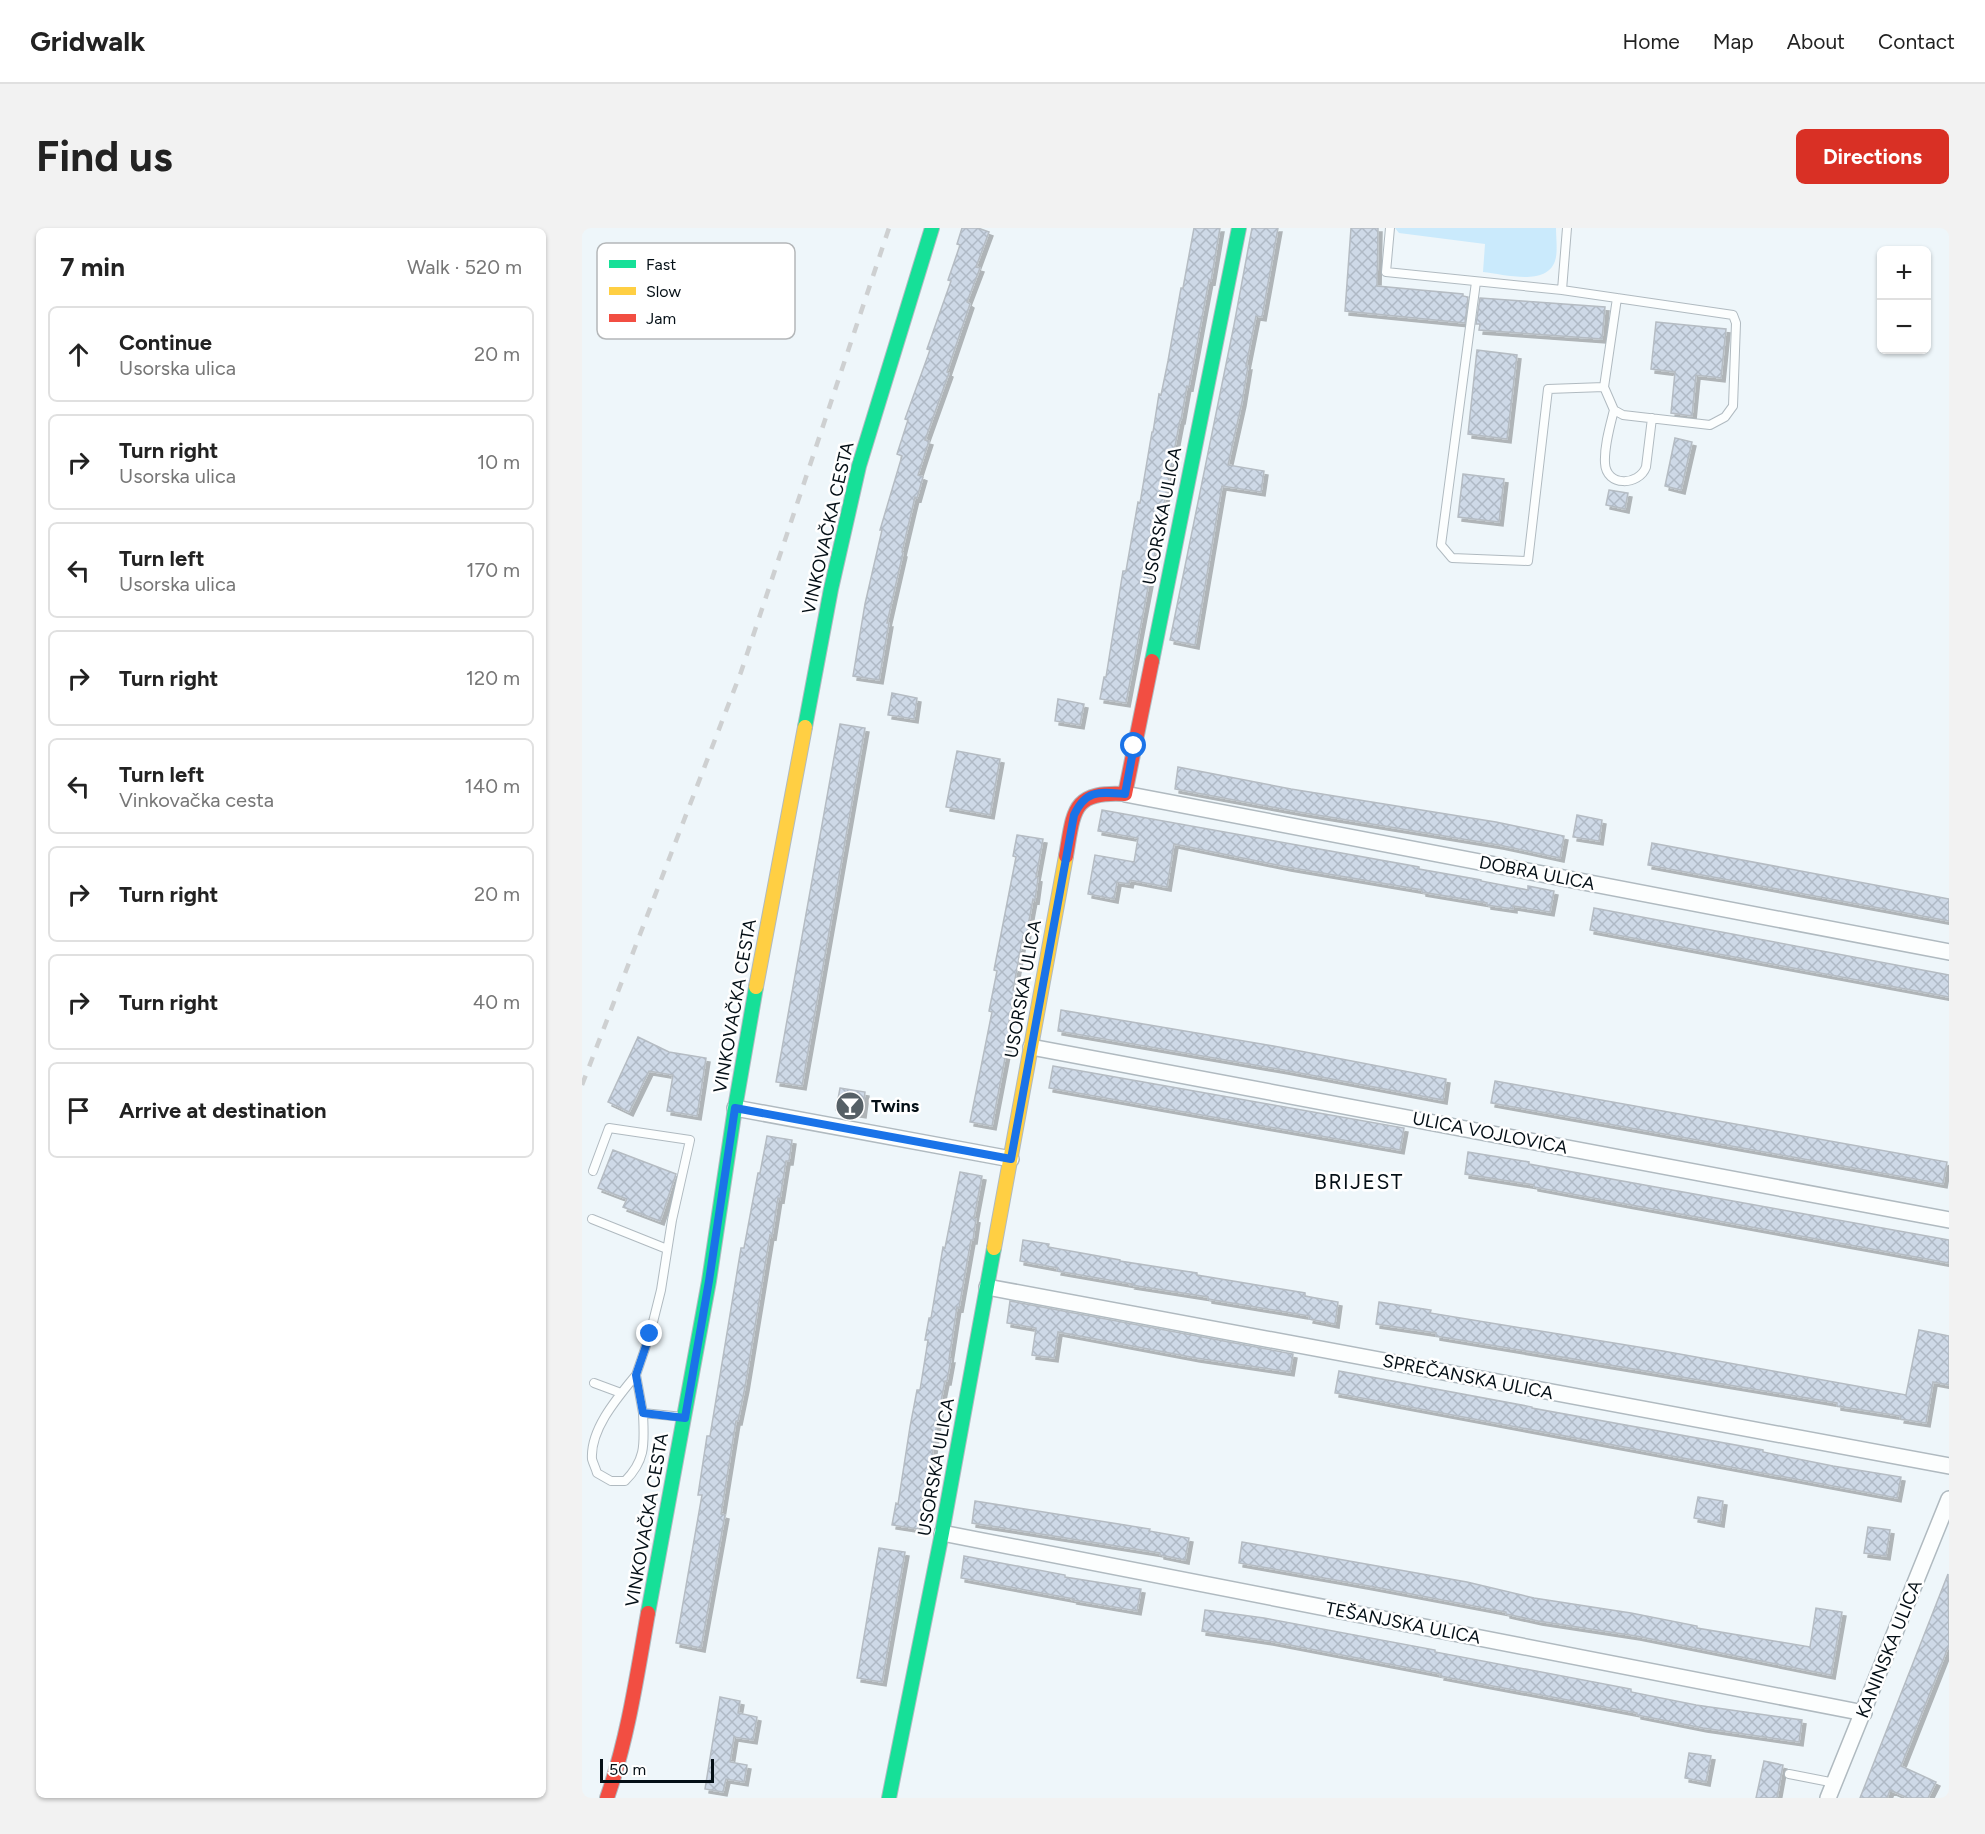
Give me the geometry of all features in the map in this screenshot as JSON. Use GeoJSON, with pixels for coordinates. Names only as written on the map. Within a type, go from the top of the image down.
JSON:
{"type":"FeatureCollection","features":[{"type":"Feature","properties":{"kind":"street","name":"VINKOVAČKA CESTA"},"geometry":{"type":"LineString","coordinates":[[607,1798],[616,1772],[632,1701],[685,1418],[709,1281],[735,1108],[826,613],[850,502],[875,410],[932,228]]}},
{"type":"Feature","properties":{"kind":"street","name":"USORSKA ULICA"},"geometry":{"type":"LineString","coordinates":[[889,1798],[942,1533],[1074,815],[1084,799],[1092,794],[1102,792],[1125,794],[1239,228]]}},
{"type":"Feature","properties":{"kind":"street","name":"DOBRA ULICA"},"geometry":{"type":"LineString","coordinates":[[1125,794],[1949,952]]}},
{"type":"Feature","properties":{"kind":"street","name":"ULICA VOJLOVICA"},"geometry":{"type":"LineString","coordinates":[[1031,1047],[1949,1220]]}},
{"type":"Feature","properties":{"kind":"street"},"geometry":{"type":"LineString","coordinates":[[735,1108],[1011,1159]]}},
{"type":"Feature","properties":{"kind":"street","name":"SPREČANSKA ULICA"},"geometry":{"type":"LineString","coordinates":[[987,1287],[1949,1466]]}},
{"type":"Feature","properties":{"kind":"street","name":"KANINSKA ULICA"},"geometry":{"type":"LineString","coordinates":[[1828,1798],[1949,1499]]}},
{"type":"Feature","properties":{"kind":"street","name":"TEŠANJSKA ULICA"},"geometry":{"type":"LineString","coordinates":[[942,1533],[1864,1713]]}},
{"type":"Feature","properties":{"kind":"lane"},"geometry":{"type":"LineString","coordinates":[[1390,228],[1386,272],[1562,290],[1733,315],[1736,323],[1733,406],[1725,417],[1710,425],[1623,415],[1614,411]]}},
{"type":"Feature","properties":{"kind":"lane"},"geometry":{"type":"LineString","coordinates":[[1562,290],[1567,228]]}},
{"type":"Feature","properties":{"kind":"lane"},"geometry":{"type":"LineString","coordinates":[[1476,282],[1441,546],[1452,558],[1528,561],[1548,389],[1604,387]]}},
{"type":"Feature","properties":{"kind":"lane"},"geometry":{"type":"LineString","coordinates":[[1617,298],[1604,387],[1614,411],[1604,465],[1616,480],[1624,482],[1636,479],[1644,473],[1652,418]]}},
{"type":"Feature","properties":{"kind":"lane"},"geometry":{"type":"LineString","coordinates":[[593,1171],[609,1128],[690,1140],[667,1249],[661,1290],[650,1334],[636,1375],[613,1404],[596,1435],[592,1459],[597,1473],[611,1481],[625,1481],[638,1468],[644,1443],[643,1413],[636,1375]]}},
{"type":"Feature","properties":{"kind":"lane"},"geometry":{"type":"LineString","coordinates":[[592,1219],[667,1249]]}},
{"type":"Feature","properties":{"kind":"lane"},"geometry":{"type":"LineString","coordinates":[[594,1383],[621,1393]]}},
{"type":"Feature","properties":{"kind":"lane"},"geometry":{"type":"LineString","coordinates":[[643,1413],[685,1418]]}},
{"type":"Feature","properties":{"kind":"lane"},"geometry":{"type":"LineString","coordinates":[[1789,1774],[1835,1783]]}},
{"type":"Feature","properties":{"kind":"shaded area"},"geometry":{"type":"Polygon","coordinates":[[[1395,228],[1556,228],[1556,257],[1550,269],[1534,276],[1483,272],[1485,244],[1399,233],[1395,228]]]}},
{"type":"Feature","properties":{"kind":"building"},"geometry":{"type":"Polygon","coordinates":[[[962,228],[978,228],[989,232],[976,267],[980,268],[967,302],[970,304],[947,372],[949,373],[925,440],[929,441],[918,475],[923,477],[917,498],[915,497],[902,552],[887,623],[889,623],[879,680],[853,676],[865,604],[882,530],[880,530],[902,456],[897,454],[908,420],[905,419],[930,350],[927,349],[951,281],[948,280],[960,245],[957,244],[962,228]]]}},
{"type":"Feature","properties":{"kind":"building"},"geometry":{"type":"Polygon","coordinates":[[[1194,228],[1220,228],[1211,281],[1209,280],[1189,387],[1187,386],[1180,420],[1126,703],[1100,699],[1104,677],[1106,677],[1123,571],[1126,571],[1159,394],[1161,395],[1194,228]]]}},
{"type":"Feature","properties":{"kind":"building"},"geometry":{"type":"Polygon","coordinates":[[[1252,228],[1278,228],[1262,317],[1256,316],[1246,366],[1248,366],[1242,402],[1228,465],[1264,471],[1261,492],[1222,486],[1195,645],[1170,640],[1252,228]]]}},
{"type":"Feature","properties":{"kind":"building"},"geometry":{"type":"Polygon","coordinates":[[[1351,228],[1378,228],[1377,286],[1463,294],[1468,297],[1465,323],[1345,311],[1351,228]]]}},
{"type":"Feature","properties":{"kind":"building"},"geometry":{"type":"Polygon","coordinates":[[[1480,298],[1605,307],[1602,339],[1479,330],[1480,324],[1476,324],[1480,298]]]}},
{"type":"Feature","properties":{"kind":"building"},"geometry":{"type":"Polygon","coordinates":[[[1656,322],[1726,329],[1721,378],[1696,375],[1692,416],[1671,413],[1675,372],[1651,369],[1656,322]]]}},
{"type":"Feature","properties":{"kind":"building"},"geometry":{"type":"Polygon","coordinates":[[[1477,350],[1517,355],[1507,439],[1468,434],[1477,350]]]}},
{"type":"Feature","properties":{"kind":"building"},"geometry":{"type":"Polygon","coordinates":[[[1675,438],[1692,442],[1681,490],[1665,486],[1675,438]]]}},
{"type":"Feature","properties":{"kind":"building"},"geometry":{"type":"Polygon","coordinates":[[[1463,474],[1504,479],[1499,522],[1458,517],[1463,474]]]}},
{"type":"Feature","properties":{"kind":"building"},"geometry":{"type":"Polygon","coordinates":[[[1609,490],[1628,493],[1625,509],[1606,505],[1609,490]]]}},
{"type":"Feature","properties":{"kind":"building"},"geometry":{"type":"Polygon","coordinates":[[[892,693],[917,698],[914,719],[888,715],[892,693]]]}},
{"type":"Feature","properties":{"kind":"building"},"geometry":{"type":"Polygon","coordinates":[[[1058,699],[1084,704],[1080,725],[1055,721],[1058,699]]]}},
{"type":"Feature","properties":{"kind":"building"},"geometry":{"type":"Polygon","coordinates":[[[840,724],[865,728],[802,1086],[776,1082],[840,724]]]}},
{"type":"Feature","properties":{"kind":"building"},"geometry":{"type":"Polygon","coordinates":[[[957,751],[1000,759],[990,815],[946,807],[957,751]]]}},
{"type":"Feature","properties":{"kind":"building"},"geometry":{"type":"Polygon","coordinates":[[[1178,767],[1291,789],[1496,822],[1564,836],[1560,858],[1499,845],[1175,789],[1178,767]]]}},
{"type":"Feature","properties":{"kind":"building"},"geometry":{"type":"Polygon","coordinates":[[[1102,810],[1419,867],[1419,869],[1528,890],[1528,886],[1554,891],[1550,912],[1513,906],[1513,909],[1487,905],[1487,903],[1422,892],[1422,890],[1287,867],[1174,844],[1167,887],[1130,880],[1129,884],[1117,882],[1114,899],[1088,894],[1095,855],[1134,862],[1138,838],[1098,831],[1102,810]]]}},
{"type":"Feature","properties":{"kind":"building"},"geometry":{"type":"Polygon","coordinates":[[[1577,815],[1602,820],[1599,841],[1573,837],[1577,815]]]}},
{"type":"Feature","properties":{"kind":"building"},"geometry":{"type":"Polygon","coordinates":[[[1017,835],[1043,839],[1036,877],[1038,878],[1035,900],[1033,899],[1026,937],[1023,936],[1013,990],[1016,990],[1008,1026],[1011,1027],[992,1126],[970,1122],[992,1012],[989,1011],[997,971],[994,970],[1016,857],[1013,856],[1017,835]]]}},
{"type":"Feature","properties":{"kind":"building"},"geometry":{"type":"Polygon","coordinates":[[[1652,843],[1949,899],[1949,921],[1648,865],[1652,843]]]}},
{"type":"Feature","properties":{"kind":"building"},"geometry":{"type":"Polygon","coordinates":[[[1594,908],[1949,975],[1949,997],[1590,930],[1594,908]]]}},
{"type":"Feature","properties":{"kind":"building"},"geometry":{"type":"Polygon","coordinates":[[[1061,1010],[1279,1047],[1446,1079],[1443,1100],[1058,1031],[1061,1010]]]}},
{"type":"Feature","properties":{"kind":"building"},"geometry":{"type":"Polygon","coordinates":[[[638,1037],[669,1052],[706,1058],[697,1116],[667,1111],[673,1075],[649,1071],[629,1112],[608,1102],[638,1037]]]}},
{"type":"Feature","properties":{"kind":"building"},"geometry":{"type":"Polygon","coordinates":[[[1053,1066],[1404,1128],[1400,1150],[1049,1088],[1053,1066]]]}},
{"type":"Feature","properties":{"kind":"building"},"geometry":{"type":"Polygon","coordinates":[[[1495,1081],[1947,1162],[1943,1184],[1491,1103],[1495,1081]]]}},
{"type":"Feature","properties":{"kind":"building"},"geometry":{"type":"Polygon","coordinates":[[[840,1088],[865,1092],[862,1114],[836,1110],[840,1088]]]}},
{"type":"Feature","properties":{"kind":"building"},"geometry":{"type":"Polygon","coordinates":[[[767,1136],[792,1140],[780,1199],[778,1198],[772,1236],[770,1235],[745,1387],[738,1421],[736,1421],[721,1514],[725,1515],[701,1648],[676,1643],[702,1495],[698,1495],[707,1436],[710,1436],[741,1248],[744,1248],[767,1136]]]}},
{"type":"Feature","properties":{"kind":"building"},"geometry":{"type":"Polygon","coordinates":[[[613,1150],[676,1174],[660,1221],[623,1207],[627,1199],[598,1188],[613,1150]]]}},
{"type":"Feature","properties":{"kind":"building"},"geometry":{"type":"Polygon","coordinates":[[[1468,1152],[1949,1240],[1949,1263],[1465,1174],[1468,1152]]]}},
{"type":"Feature","properties":{"kind":"building"},"geometry":{"type":"Polygon","coordinates":[[[960,1172],[982,1176],[974,1218],[976,1219],[973,1240],[971,1240],[959,1308],[957,1307],[949,1359],[951,1359],[938,1416],[927,1490],[924,1489],[918,1529],[892,1525],[896,1503],[898,1504],[917,1390],[920,1390],[929,1318],[931,1318],[943,1247],[945,1248],[960,1172]]]}},
{"type":"Feature","properties":{"kind":"building"},"geometry":{"type":"Polygon","coordinates":[[[1023,1240],[1120,1261],[1305,1293],[1305,1296],[1338,1302],[1335,1324],[1309,1319],[1310,1316],[1057,1271],[1058,1268],[1020,1261],[1023,1240]]]}},
{"type":"Feature","properties":{"kind":"building"},"geometry":{"type":"Polygon","coordinates":[[[1010,1301],[1293,1354],[1290,1372],[1196,1358],[1058,1332],[1054,1358],[1032,1355],[1036,1328],[1007,1323],[1010,1301]]]}},
{"type":"Feature","properties":{"kind":"building"},"geometry":{"type":"Polygon","coordinates":[[[1379,1302],[1431,1310],[1430,1313],[1663,1351],[1906,1395],[1919,1330],[1949,1336],[1949,1385],[1933,1382],[1926,1423],[1900,1419],[1901,1416],[1837,1406],[1837,1403],[1376,1324],[1379,1302]]]}},
{"type":"Feature","properties":{"kind":"building"},"geometry":{"type":"Polygon","coordinates":[[[1339,1371],[1901,1477],[1897,1498],[1335,1393],[1339,1371]]]}},
{"type":"Feature","properties":{"kind":"building"},"geometry":{"type":"Polygon","coordinates":[[[1698,1497],[1723,1501],[1720,1523],[1694,1518],[1698,1497]]]}},
{"type":"Feature","properties":{"kind":"building"},"geometry":{"type":"Polygon","coordinates":[[[975,1501],[1150,1529],[1149,1531],[1189,1538],[1185,1560],[1160,1555],[1160,1553],[972,1523],[975,1501]]]}},
{"type":"Feature","properties":{"kind":"building"},"geometry":{"type":"Polygon","coordinates":[[[1868,1527],[1890,1530],[1886,1556],[1864,1553],[1868,1527]]]}},
{"type":"Feature","properties":{"kind":"building"},"geometry":{"type":"Polygon","coordinates":[[[1242,1542],[1467,1582],[1534,1598],[1631,1613],[1697,1626],[1697,1628],[1810,1647],[1816,1608],[1842,1612],[1831,1675],[1636,1636],[1538,1621],[1506,1614],[1506,1612],[1239,1563],[1242,1542]]]}},
{"type":"Feature","properties":{"kind":"building"},"geometry":{"type":"Polygon","coordinates":[[[879,1548],[905,1552],[882,1682],[857,1678],[879,1548]]]}},
{"type":"Feature","properties":{"kind":"building"},"geometry":{"type":"Polygon","coordinates":[[[964,1556],[1065,1575],[1065,1577],[1141,1589],[1137,1611],[961,1578],[964,1556]]]}},
{"type":"Feature","properties":{"kind":"building"},"geometry":{"type":"Polygon","coordinates":[[[1948,1574],[1949,1645],[1901,1766],[1936,1782],[1928,1798],[1908,1798],[1890,1790],[1887,1798],[1860,1798],[1948,1574]]]}},
{"type":"Feature","properties":{"kind":"building"},"geometry":{"type":"Polygon","coordinates":[[[1205,1610],[1264,1618],[1435,1650],[1435,1652],[1631,1689],[1631,1692],[1696,1705],[1802,1720],[1799,1742],[1703,1728],[1637,1715],[1637,1713],[1440,1676],[1441,1674],[1269,1641],[1202,1631],[1205,1610]]]}},
{"type":"Feature","properties":{"kind":"building"},"geometry":{"type":"Polygon","coordinates":[[[720,1697],[740,1701],[738,1713],[757,1717],[753,1740],[734,1737],[730,1762],[747,1765],[744,1782],[726,1779],[723,1792],[705,1789],[720,1697]]]}},
{"type":"Feature","properties":{"kind":"building"},"geometry":{"type":"Polygon","coordinates":[[[1689,1753],[1711,1756],[1706,1782],[1685,1778],[1689,1753]]]}},
{"type":"Feature","properties":{"kind":"building"},"geometry":{"type":"Polygon","coordinates":[[[1764,1761],[1783,1765],[1777,1798],[1756,1798],[1764,1761]]]}},
{"type":"Feature","properties":{"kind":"railway"},"geometry":{"type":"LineString","coordinates":[[582,1085],[741,672],[889,228]]}},
{"type":"Feature","properties":{"kind":"traffic: fast"},"geometry":{"type":"LineString","coordinates":[[805,727],[831,589],[859,466],[932,228]]}},
{"type":"Feature","properties":{"kind":"traffic: fast"},"geometry":{"type":"LineString","coordinates":[[1152,661],[1239,228]]}},
{"type":"Feature","properties":{"kind":"traffic: fast"},"geometry":{"type":"LineString","coordinates":[[648,1613],[709,1281],[756,987]]}},
{"type":"Feature","properties":{"kind":"traffic: fast"},"geometry":{"type":"LineString","coordinates":[[889,1798],[942,1533],[994,1248]]}},
{"type":"Feature","properties":{"kind":"traffic: slow"},"geometry":{"type":"LineString","coordinates":[[756,987],[805,727]]}},
{"type":"Feature","properties":{"kind":"traffic: slow"},"geometry":{"type":"LineString","coordinates":[[994,1248],[1066,856]]}},
{"type":"Feature","properties":{"kind":"traffic: jam"},"geometry":{"type":"LineString","coordinates":[[1066,856],[1074,815],[1085,800],[1108,794],[1125,794],[1152,661]]}},
{"type":"Feature","properties":{"kind":"traffic: jam"},"geometry":{"type":"LineString","coordinates":[[607,1798],[626,1729],[648,1613]]}},
{"type":"Feature","properties":{"kind":"place","name":"Twins"},"geometry":{"type":"Point","coordinates":[850,1106]}},
{"type":"Feature","properties":{"kind":"district","name":"BRIJEST"},"geometry":{"type":"Point","coordinates":[1359,1182]}},
{"type":"Feature","properties":{"kind":"route"},"geometry":{"type":"LineString","coordinates":[[650,1334],[636,1375],[643,1413],[685,1418],[709,1281],[735,1108],[1011,1159],[1074,815],[1084,799],[1092,794],[1102,792],[1125,794],[1134,746]]}}]}
